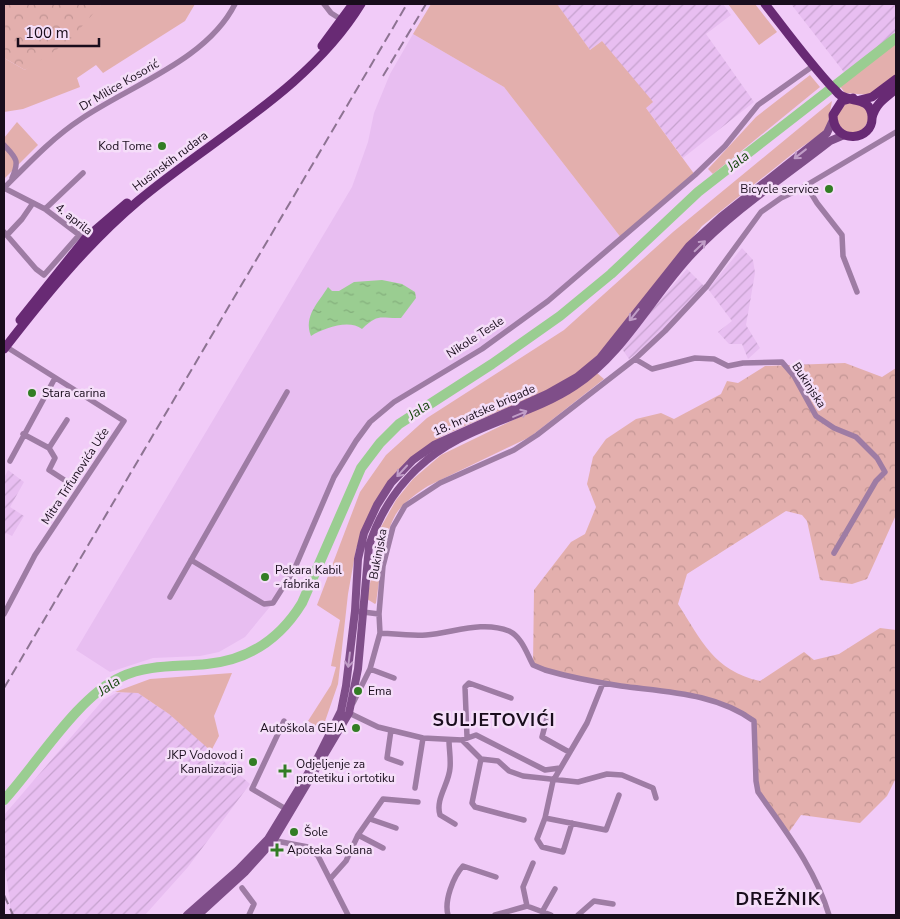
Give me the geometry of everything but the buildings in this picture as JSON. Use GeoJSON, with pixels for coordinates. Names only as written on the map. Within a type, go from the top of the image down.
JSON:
{"type":"FeatureCollection","features":[{"type":"Feature","properties":{"kind":"main road","name":"Husinskih rudara"},"geometry":{"type":"LineString","coordinates":[[4,345],[85,239],[135,196],[267,96],[317,52],[353,4]]}},
{"type":"Feature","properties":{"kind":"main road","name":"Husinskih rudara"},"geometry":{"type":"LineString","coordinates":[[85,239],[272,99],[320,56],[344,30],[361,4]]}},
{"type":"Feature","properties":{"kind":"main road"},"geometry":{"type":"LineString","coordinates":[[765,4],[836,96],[833,120],[839,132],[850,137],[863,134],[872,119],[873,110],[896,89]]}},
{"type":"Feature","properties":{"kind":"main road"},"geometry":{"type":"LineString","coordinates":[[835,110],[842,101],[872,98],[896,79]]}},
{"type":"Feature","properties":{"kind":"main road"},"geometry":{"type":"LineString","coordinates":[[836,96],[856,99],[869,107],[872,119]]}},
{"type":"Feature","properties":{"kind":"main road","name":"18. hrvatske brigade"},"geometry":{"type":"LineString","coordinates":[[198,915],[245,872],[271,840],[348,713],[358,669],[358,559],[364,533],[377,505],[391,483],[413,460],[459,432],[547,394],[577,377],[600,358],[689,246],[721,217],[827,133],[833,120]]}},
{"type":"Feature","properties":{"kind":"main road","name":"18. hrvatske brigade"},"geometry":{"type":"LineString","coordinates":[[187,915],[271,840],[286,809],[318,757],[341,710],[369,546],[375,527],[399,488],[422,463],[460,439],[558,396],[594,372],[611,356],[692,254],[711,236],[830,141],[844,135]]}},
{"type":"Feature","properties":{"kind":"street","name":"Dr Milice Kosorić"},"geometry":{"type":"LineString","coordinates":[[4,188],[54,139],[80,119],[162,71],[218,32],[235,4]]}},
{"type":"Feature","properties":{"kind":"street"},"geometry":{"type":"LineString","coordinates":[[324,4],[331,13],[342,20]]}},
{"type":"Feature","properties":{"kind":"street","name":"Nikole Tesle"},"geometry":{"type":"LineString","coordinates":[[191,560],[264,604],[273,602],[294,570],[334,477],[370,422],[394,402],[482,349],[548,301],[695,174],[725,146],[758,106],[813,66]]}},
{"type":"Feature","properties":{"kind":"street","name":"Bukinjska"},"geometry":{"type":"LineString","coordinates":[[348,713],[370,669],[380,633],[379,614],[383,566],[393,527],[405,506],[440,483],[525,443],[635,359],[665,331],[707,286],[761,212],[780,198],[806,185],[896,132]]}},
{"type":"Feature","properties":{"kind":"street"},"geometry":{"type":"LineString","coordinates":[[4,145],[17,160],[17,166],[10,182]]}},
{"type":"Feature","properties":{"kind":"street","name":"4. aprila"},"geometry":{"type":"LineString","coordinates":[[45,209],[83,173]]}},
{"type":"Feature","properties":{"kind":"street"},"geometry":{"type":"LineString","coordinates":[[806,185],[817,203],[842,235],[843,256],[857,292]]}},
{"type":"Feature","properties":{"kind":"street","name":"4. aprila"},"geometry":{"type":"LineString","coordinates":[[4,188],[45,209],[85,239]]}},
{"type":"Feature","properties":{"kind":"street"},"geometry":{"type":"LineString","coordinates":[[5,233],[22,219],[33,203]]}},
{"type":"Feature","properties":{"kind":"street","name":"Husinskih rudara"},"geometry":{"type":"LineString","coordinates":[[5,233],[44,276],[85,239]]}},
{"type":"Feature","properties":{"kind":"street","name":"Mitra Trifunovića Uče"},"geometry":{"type":"LineString","coordinates":[[4,345],[124,421],[35,556],[4,614]]}},
{"type":"Feature","properties":{"kind":"street","name":"Bukinjska"},"geometry":{"type":"LineString","coordinates":[[635,359],[652,369],[695,358],[714,359],[728,366],[743,363],[782,362],[794,376],[816,416],[834,428],[856,437],[877,458],[885,472],[876,480],[834,553]]}},
{"type":"Feature","properties":{"kind":"street"},"geometry":{"type":"LineString","coordinates":[[10,460],[55,378]]}},
{"type":"Feature","properties":{"kind":"street"},"geometry":{"type":"LineString","coordinates":[[170,597],[288,392]]}},
{"type":"Feature","properties":{"kind":"street","name":"Mitra Trifunovića Uče"},"geometry":{"type":"LineString","coordinates":[[67,420],[50,448],[55,458],[49,470],[69,483]]}},
{"type":"Feature","properties":{"kind":"street"},"geometry":{"type":"LineString","coordinates":[[23,434],[50,448]]}},
{"type":"Feature","properties":{"kind":"street"},"geometry":{"type":"LineString","coordinates":[[359,612],[379,614]]}},
{"type":"Feature","properties":{"kind":"street"},"geometry":{"type":"LineString","coordinates":[[380,633],[426,635],[473,627],[494,628],[510,632],[524,646],[536,666],[563,675],[603,683],[687,694],[728,705],[754,721],[758,792],[805,858],[824,896],[829,915]]}},
{"type":"Feature","properties":{"kind":"street"},"geometry":{"type":"LineString","coordinates":[[370,669],[394,678]]}},
{"type":"Feature","properties":{"kind":"street"},"geometry":{"type":"LineString","coordinates":[[511,698],[469,683],[464,687],[464,738],[481,759],[498,761],[514,774],[553,780],[578,782],[607,774],[622,775],[653,788],[656,798]]}},
{"type":"Feature","properties":{"kind":"street"},"geometry":{"type":"LineString","coordinates":[[572,824],[563,852],[542,847],[537,839],[545,818],[553,780],[587,723],[603,683]]}},
{"type":"Feature","properties":{"kind":"street"},"geometry":{"type":"LineString","coordinates":[[348,713],[378,727],[423,738],[449,740],[476,735],[545,770],[560,768]]}},
{"type":"Feature","properties":{"kind":"street"},"geometry":{"type":"LineString","coordinates":[[547,718],[542,737],[569,752]]}},
{"type":"Feature","properties":{"kind":"street"},"geometry":{"type":"LineString","coordinates":[[284,721],[252,789],[286,809]]}},
{"type":"Feature","properties":{"kind":"street"},"geometry":{"type":"LineString","coordinates":[[391,730],[387,758],[401,763]]}},
{"type":"Feature","properties":{"kind":"street"},"geometry":{"type":"LineString","coordinates":[[416,788],[423,738]]}},
{"type":"Feature","properties":{"kind":"street"},"geometry":{"type":"LineString","coordinates":[[449,740],[450,770],[441,793],[439,811],[440,815],[455,824]]}},
{"type":"Feature","properties":{"kind":"street"},"geometry":{"type":"LineString","coordinates":[[481,759],[472,804],[475,807],[524,820]]}},
{"type":"Feature","properties":{"kind":"street"},"geometry":{"type":"LineString","coordinates":[[545,818],[606,830],[619,795]]}},
{"type":"Feature","properties":{"kind":"street"},"geometry":{"type":"LineString","coordinates":[[330,879],[346,861],[358,835],[383,799],[418,802]]}},
{"type":"Feature","properties":{"kind":"street"},"geometry":{"type":"LineString","coordinates":[[370,819],[396,828]]}},
{"type":"Feature","properties":{"kind":"street"},"geometry":{"type":"LineString","coordinates":[[358,835],[383,848]]}},
{"type":"Feature","properties":{"kind":"street"},"geometry":{"type":"LineString","coordinates":[[271,840],[308,847],[318,856],[348,915]]}},
{"type":"Feature","properties":{"kind":"street"},"geometry":{"type":"LineString","coordinates":[[527,906],[523,887],[534,863]]}},
{"type":"Feature","properties":{"kind":"street"},"geometry":{"type":"LineString","coordinates":[[448,915],[450,892],[455,877],[463,866],[496,877]]}},
{"type":"Feature","properties":{"kind":"street"},"geometry":{"type":"LineString","coordinates":[[242,888],[254,904],[249,915]]}},
{"type":"Feature","properties":{"kind":"street"},"geometry":{"type":"LineString","coordinates":[[542,912],[555,889]]}},
{"type":"Feature","properties":{"kind":"street"},"geometry":{"type":"LineString","coordinates":[[578,915],[594,901],[613,904]]}},
{"type":"Feature","properties":{"kind":"street"},"geometry":{"type":"LineString","coordinates":[[496,915],[527,906],[550,915]]}},
{"type":"Feature","properties":{"kind":"shaded area"},"geometry":{"type":"Polygon","coordinates":[[[557,4],[723,4],[731,15],[706,34],[754,102],[683,158],[646,108],[602,41],[590,50],[557,4]]]}},
{"type":"Feature","properties":{"kind":"shaded area"},"geometry":{"type":"Polygon","coordinates":[[[791,4],[896,4],[896,38],[847,76],[791,4]]]}},
{"type":"Feature","properties":{"kind":"shaded area"},"geometry":{"type":"Polygon","coordinates":[[[413,34],[504,87],[622,239],[516,325],[427,382],[370,422],[334,477],[294,570],[278,597],[245,637],[219,652],[200,656],[153,658],[110,672],[76,650],[352,187],[368,142],[374,113],[390,74],[413,34]]]}},
{"type":"Feature","properties":{"kind":"shaded area"},"geometry":{"type":"Polygon","coordinates":[[[742,248],[753,260],[755,273],[746,325],[760,348],[748,359],[742,344],[729,344],[718,332],[732,321],[708,289],[742,248]]]}},
{"type":"Feature","properties":{"kind":"shaded area"},"geometry":{"type":"Polygon","coordinates":[[[687,269],[705,287],[648,345],[629,359],[620,346],[687,269]]]}},
{"type":"Feature","properties":{"kind":"shaded area"},"geometry":{"type":"Polygon","coordinates":[[[8,470],[24,482],[10,507],[24,516],[12,536],[6,533],[4,537],[4,478],[8,470]]]}},
{"type":"Feature","properties":{"kind":"shaded area"},"geometry":{"type":"Polygon","coordinates":[[[116,693],[138,693],[169,714],[250,784],[188,867],[145,915],[10,915],[10,900],[4,863],[4,815],[103,700],[116,693]]]}},
{"type":"Feature","properties":{"kind":"green space"},"geometry":{"type":"Polygon","coordinates":[[[4,4],[102,4],[67,43],[25,70],[4,58],[4,4]]]}},
{"type":"Feature","properties":{"kind":"green space"},"geometry":{"type":"Polygon","coordinates":[[[102,4],[195,4],[185,21],[103,73],[96,65],[77,78],[80,87],[23,109],[4,112],[4,58],[25,70],[102,4]]]}},
{"type":"Feature","properties":{"kind":"green space"},"geometry":{"type":"Polygon","coordinates":[[[431,4],[557,4],[590,50],[602,41],[649,97],[653,102],[646,108],[695,175],[622,239],[504,87],[413,34],[431,4]]]}},
{"type":"Feature","properties":{"kind":"green space"},"geometry":{"type":"Polygon","coordinates":[[[728,4],[755,4],[777,32],[759,45],[728,4]]]}},
{"type":"Feature","properties":{"kind":"green space"},"geometry":{"type":"Polygon","coordinates":[[[896,42],[896,76],[871,95],[845,93],[839,85],[854,76],[896,42]]]}},
{"type":"Feature","properties":{"kind":"green space"},"geometry":{"type":"Polygon","coordinates":[[[810,75],[820,87],[713,174],[708,169],[756,117],[810,75]]]}},
{"type":"Feature","properties":{"kind":"green space"},"geometry":{"type":"Polygon","coordinates":[[[832,101],[827,128],[702,226],[598,355],[578,373],[559,385],[442,436],[395,474],[378,497],[356,549],[348,594],[338,684],[322,730],[308,721],[331,685],[336,667],[331,666],[340,620],[317,605],[360,492],[386,455],[427,418],[564,330],[673,232],[832,101]]]}},
{"type":"Feature","properties":{"kind":"green space"},"geometry":{"type":"Polygon","coordinates":[[[846,102],[862,103],[870,117],[862,132],[846,133],[836,121],[838,110],[846,102]]]}},
{"type":"Feature","properties":{"kind":"green space"},"geometry":{"type":"Polygon","coordinates":[[[17,122],[38,145],[4,179],[4,138],[17,122]]]}},
{"type":"Feature","properties":{"kind":"green space"},"geometry":{"type":"Polygon","coordinates":[[[845,363],[882,377],[896,368],[896,515],[867,579],[852,584],[820,580],[807,521],[802,515],[786,511],[687,574],[678,604],[702,642],[720,662],[731,670],[760,681],[804,652],[814,660],[839,654],[880,628],[896,630],[896,778],[887,796],[860,823],[801,815],[787,835],[758,792],[754,721],[739,711],[706,699],[608,683],[533,665],[534,590],[571,542],[585,534],[596,507],[587,484],[593,457],[606,439],[636,419],[661,413],[674,419],[721,394],[727,381],[738,383],[765,366],[845,363]]]}},
{"type":"Feature","properties":{"kind":"green space"},"geometry":{"type":"Polygon","coordinates":[[[597,373],[604,379],[530,437],[428,486],[405,504],[393,519],[389,530],[383,555],[376,603],[367,599],[381,527],[396,500],[413,479],[441,455],[544,405],[597,373]]]}},
{"type":"Feature","properties":{"kind":"green space"},"geometry":{"type":"Polygon","coordinates":[[[232,673],[214,716],[219,736],[211,751],[169,714],[138,693],[115,692],[150,679],[232,673]]]}},
{"type":"Feature","properties":{"kind":"water"},"geometry":{"type":"Polygon","coordinates":[[[382,280],[402,284],[415,292],[416,298],[401,318],[380,317],[372,320],[362,329],[350,325],[336,326],[311,336],[309,329],[310,316],[328,287],[332,291],[339,291],[354,282],[382,280]]]}},
{"type":"Feature","properties":{"kind":"waterway","name":"Jala"},"geometry":{"type":"LineString","coordinates":[[4,800],[74,715],[105,686],[121,677],[142,670],[207,664],[236,658],[262,646],[273,637],[284,627],[302,603],[361,468],[380,443],[399,424],[492,364],[560,316],[611,274],[698,192],[896,38]]}},
{"type":"Feature","properties":{"kind":"railway"},"geometry":{"type":"LineString","coordinates":[[4,688],[407,4]]}},
{"type":"Feature","properties":{"kind":"railway"},"geometry":{"type":"LineString","coordinates":[[383,76],[426,4]]}},
{"type":"Feature","properties":{"kind":"railway"},"geometry":{"type":"LineString","coordinates":[[4,895],[13,915]]}},
{"type":"Feature","properties":{"kind":"place","name":"Kod Tome"},"geometry":{"type":"Point","coordinates":[162,146]}},
{"type":"Feature","properties":{"kind":"place","name":"Bicycle service"},"geometry":{"type":"Point","coordinates":[829,189]}},
{"type":"Feature","properties":{"kind":"place","name":"Stara carina"},"geometry":{"type":"Point","coordinates":[32,393]}},
{"type":"Feature","properties":{"kind":"place","name":"Pekara Kabil - fabrika"},"geometry":{"type":"Point","coordinates":[265,577]}},
{"type":"Feature","properties":{"kind":"place","name":"Ema"},"geometry":{"type":"Point","coordinates":[358,691]}},
{"type":"Feature","properties":{"kind":"place","name":"Autoškola GEJA"},"geometry":{"type":"Point","coordinates":[356,728]}},
{"type":"Feature","properties":{"kind":"place","name":"JKP Vodovod i Kanalizacija"},"geometry":{"type":"Point","coordinates":[253,762]}},
{"type":"Feature","properties":{"kind":"place","name":"Odjeljenje za protetiku i ortotiku"},"geometry":{"type":"Point","coordinates":[285,771]}},
{"type":"Feature","properties":{"kind":"place","name":"Šole"},"geometry":{"type":"Point","coordinates":[294,832]}},
{"type":"Feature","properties":{"kind":"place","name":"Apoteka Solana"},"geometry":{"type":"Point","coordinates":[277,850]}},
{"type":"Feature","properties":{"kind":"district","name":"SULJETOVIĆI"},"geometry":{"type":"Point","coordinates":[494,720]}},
{"type":"Feature","properties":{"kind":"district","name":"DREŽNIK"},"geometry":{"type":"Point","coordinates":[778,899]}}]}
